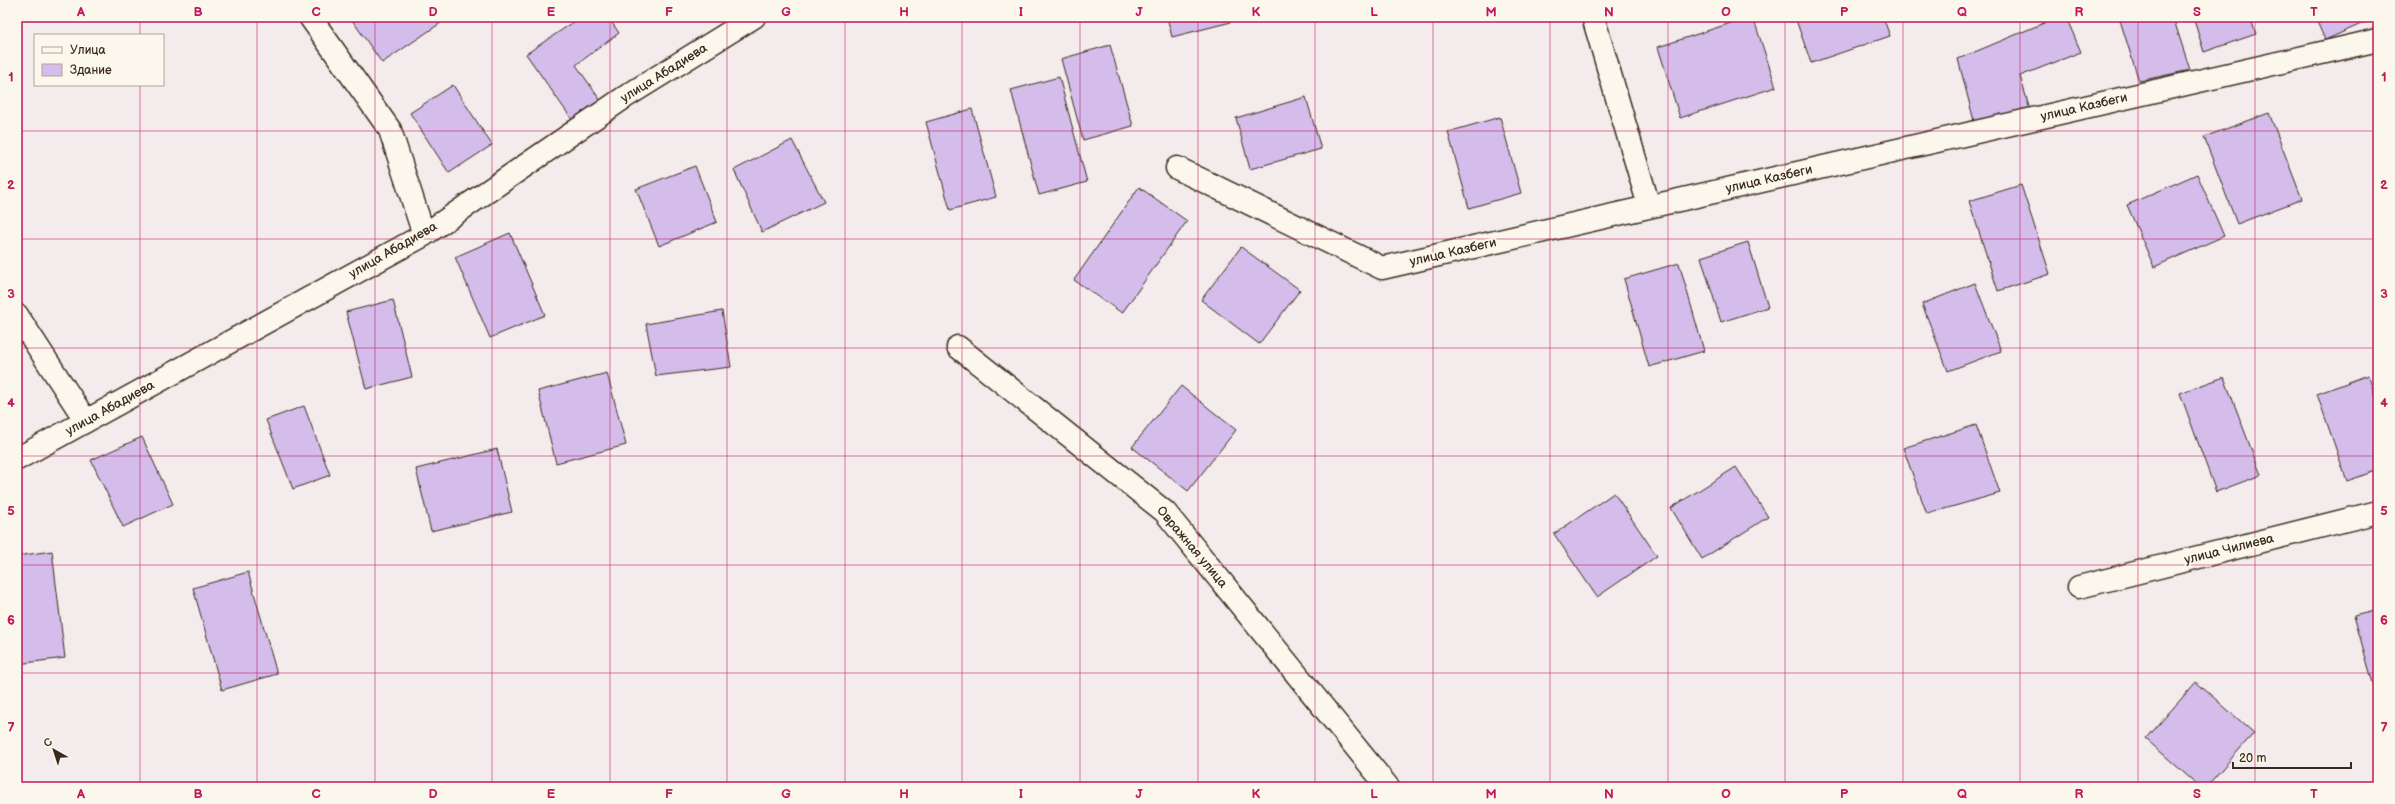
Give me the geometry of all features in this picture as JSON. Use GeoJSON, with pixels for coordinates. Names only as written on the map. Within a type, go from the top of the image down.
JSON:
{"type":"FeatureCollection","features":[{"type":"Feature","properties":{"kind":"street"},"geometry":{"type":"LineString","coordinates":[[310,17],[390,130],[424,235]]}},
{"type":"Feature","properties":{"kind":"street","name":"улица Абадиева"},"geometry":{"type":"LineString","coordinates":[[17,459],[424,235],[625,97],[754,17]]}},
{"type":"Feature","properties":{"kind":"street"},"geometry":{"type":"LineString","coordinates":[[1593,17],[1649,206]]}},
{"type":"Feature","properties":{"kind":"street","name":"улица Казбеги"},"geometry":{"type":"LineString","coordinates":[[1177,168],[1382,268],[2378,40]]}},
{"type":"Feature","properties":{"kind":"street"},"geometry":{"type":"LineString","coordinates":[[17,315],[86,421]]}},
{"type":"Feature","properties":{"kind":"street","name":"Овражная улица"},"geometry":{"type":"LineString","coordinates":[[958,347],[1165,512],[1388,787]]}},
{"type":"Feature","properties":{"kind":"street","name":"улица Чилиева"},"geometry":{"type":"LineString","coordinates":[[2079,587],[2378,512]]}},
{"type":"Feature","properties":{"kind":"building"},"geometry":{"type":"Polygon","coordinates":[[[350,17],[443,17],[445,20],[382,63],[350,17]]]}},
{"type":"Feature","properties":{"kind":"building"},"geometry":{"type":"Polygon","coordinates":[[[581,17],[608,17],[619,33],[576,65],[601,101],[573,121],[526,54],[581,17]]]}},
{"type":"Feature","properties":{"kind":"building"},"geometry":{"type":"Polygon","coordinates":[[[1167,17],[1230,17],[1231,22],[1172,37],[1167,17]]]}},
{"type":"Feature","properties":{"kind":"building"},"geometry":{"type":"Polygon","coordinates":[[[1749,17],[1753,17],[1776,87],[1680,118],[1658,47],[1749,17]]]}},
{"type":"Feature","properties":{"kind":"building"},"geometry":{"type":"Polygon","coordinates":[[[1795,17],[1883,17],[1890,36],[1811,63],[1795,17]]]}},
{"type":"Feature","properties":{"kind":"building"},"geometry":{"type":"Polygon","coordinates":[[[2058,17],[2066,17],[2081,52],[2020,76],[2030,110],[1974,121],[1958,59],[2058,17]]]}},
{"type":"Feature","properties":{"kind":"building"},"geometry":{"type":"Polygon","coordinates":[[[2119,17],[2173,17],[2190,70],[2139,81],[2119,17]]]}},
{"type":"Feature","properties":{"kind":"building"},"geometry":{"type":"Polygon","coordinates":[[[2193,17],[2250,17],[2256,34],[2204,52],[2193,17]]]}},
{"type":"Feature","properties":{"kind":"building"},"geometry":{"type":"Polygon","coordinates":[[[2315,17],[2377,17],[2325,40],[2315,17]]]}},
{"type":"Feature","properties":{"kind":"building"},"geometry":{"type":"Polygon","coordinates":[[[1110,45],[1133,126],[1083,140],[1061,59],[1110,45]]]}},
{"type":"Feature","properties":{"kind":"building"},"geometry":{"type":"Polygon","coordinates":[[[1059,77],[1087,182],[1039,195],[1011,90],[1059,77]]]}},
{"type":"Feature","properties":{"kind":"building"},"geometry":{"type":"Polygon","coordinates":[[[453,85],[492,145],[449,173],[410,113],[453,85]]]}},
{"type":"Feature","properties":{"kind":"building"},"geometry":{"type":"Polygon","coordinates":[[[1306,97],[1321,149],[1250,169],[1236,118],[1306,97]]]}},
{"type":"Feature","properties":{"kind":"building"},"geometry":{"type":"Polygon","coordinates":[[[972,109],[996,197],[950,210],[926,122],[972,109]]]}},
{"type":"Feature","properties":{"kind":"building"},"geometry":{"type":"Polygon","coordinates":[[[2269,113],[2302,199],[2237,224],[2204,137],[2269,113]]]}},
{"type":"Feature","properties":{"kind":"building"},"geometry":{"type":"Polygon","coordinates":[[[1500,117],[1521,193],[1469,208],[1448,132],[1500,117]]]}},
{"type":"Feature","properties":{"kind":"building"},"geometry":{"type":"Polygon","coordinates":[[[792,140],[824,202],[762,232],[734,170],[792,140]]]}},
{"type":"Feature","properties":{"kind":"building"},"geometry":{"type":"Polygon","coordinates":[[[695,166],[717,222],[659,246],[636,189],[695,166]]]}},
{"type":"Feature","properties":{"kind":"building"},"geometry":{"type":"Polygon","coordinates":[[[2197,174],[2224,236],[2154,267],[2127,205],[2197,174]]]}},
{"type":"Feature","properties":{"kind":"building"},"geometry":{"type":"Polygon","coordinates":[[[2021,185],[2050,274],[1998,291],[1969,201],[2021,185]]]}},
{"type":"Feature","properties":{"kind":"building"},"geometry":{"type":"Polygon","coordinates":[[[1139,187],[1187,221],[1122,313],[1074,280],[1139,187]]]}},
{"type":"Feature","properties":{"kind":"building"},"geometry":{"type":"Polygon","coordinates":[[[510,233],[545,315],[490,338],[455,257],[510,233]]]}},
{"type":"Feature","properties":{"kind":"building"},"geometry":{"type":"Polygon","coordinates":[[[1748,242],[1768,307],[1721,322],[1701,257],[1748,242]]]}},
{"type":"Feature","properties":{"kind":"building"},"geometry":{"type":"Polygon","coordinates":[[[1241,247],[1300,290],[1259,344],[1201,300],[1241,247]]]}},
{"type":"Feature","properties":{"kind":"building"},"geometry":{"type":"Polygon","coordinates":[[[1679,263],[1704,351],[1649,367],[1624,279],[1679,263]]]}},
{"type":"Feature","properties":{"kind":"building"},"geometry":{"type":"Polygon","coordinates":[[[1975,283],[2001,351],[1948,371],[1922,304],[1975,283]]]}},
{"type":"Feature","properties":{"kind":"building"},"geometry":{"type":"Polygon","coordinates":[[[393,300],[412,377],[366,389],[346,312],[393,300]]]}},
{"type":"Feature","properties":{"kind":"building"},"geometry":{"type":"Polygon","coordinates":[[[722,311],[731,367],[656,376],[646,324],[722,311]]]}},
{"type":"Feature","properties":{"kind":"building"},"geometry":{"type":"Polygon","coordinates":[[[607,373],[626,445],[556,463],[538,391],[607,373]]]}},
{"type":"Feature","properties":{"kind":"building"},"geometry":{"type":"Polygon","coordinates":[[[2368,375],[2378,403],[2378,470],[2347,481],[2317,394],[2368,375]]]}},
{"type":"Feature","properties":{"kind":"building"},"geometry":{"type":"Polygon","coordinates":[[[2224,377],[2261,475],[2216,492],[2180,393],[2224,377]]]}},
{"type":"Feature","properties":{"kind":"building"},"geometry":{"type":"Polygon","coordinates":[[[1181,386],[1236,430],[1188,491],[1132,447],[1181,386]]]}},
{"type":"Feature","properties":{"kind":"building"},"geometry":{"type":"Polygon","coordinates":[[[304,406],[330,475],[293,489],[266,420],[304,406]]]}},
{"type":"Feature","properties":{"kind":"building"},"geometry":{"type":"Polygon","coordinates":[[[1976,425],[2000,493],[1927,514],[1903,448],[1976,425]]]}},
{"type":"Feature","properties":{"kind":"building"},"geometry":{"type":"Polygon","coordinates":[[[142,437],[173,504],[123,527],[91,460],[142,437]]]}},
{"type":"Feature","properties":{"kind":"building"},"geometry":{"type":"Polygon","coordinates":[[[497,449],[512,512],[431,531],[416,469],[497,449]]]}},
{"type":"Feature","properties":{"kind":"building"},"geometry":{"type":"Polygon","coordinates":[[[1736,467],[1768,517],[1702,559],[1671,508],[1736,467]]]}},
{"type":"Feature","properties":{"kind":"building"},"geometry":{"type":"Polygon","coordinates":[[[1614,493],[1657,556],[1597,597],[1554,534],[1614,493]]]}},
{"type":"Feature","properties":{"kind":"building"},"geometry":{"type":"Polygon","coordinates":[[[52,551],[65,658],[17,664],[17,556],[52,551]]]}},
{"type":"Feature","properties":{"kind":"building"},"geometry":{"type":"Polygon","coordinates":[[[248,572],[277,674],[222,690],[193,588],[248,572]]]}},
{"type":"Feature","properties":{"kind":"building"},"geometry":{"type":"Polygon","coordinates":[[[2378,610],[2378,701],[2354,616],[2378,610]]]}},
{"type":"Feature","properties":{"kind":"building"},"geometry":{"type":"Polygon","coordinates":[[[2196,682],[2254,733],[2206,787],[2200,787],[2146,739],[2196,682]]]}}]}
